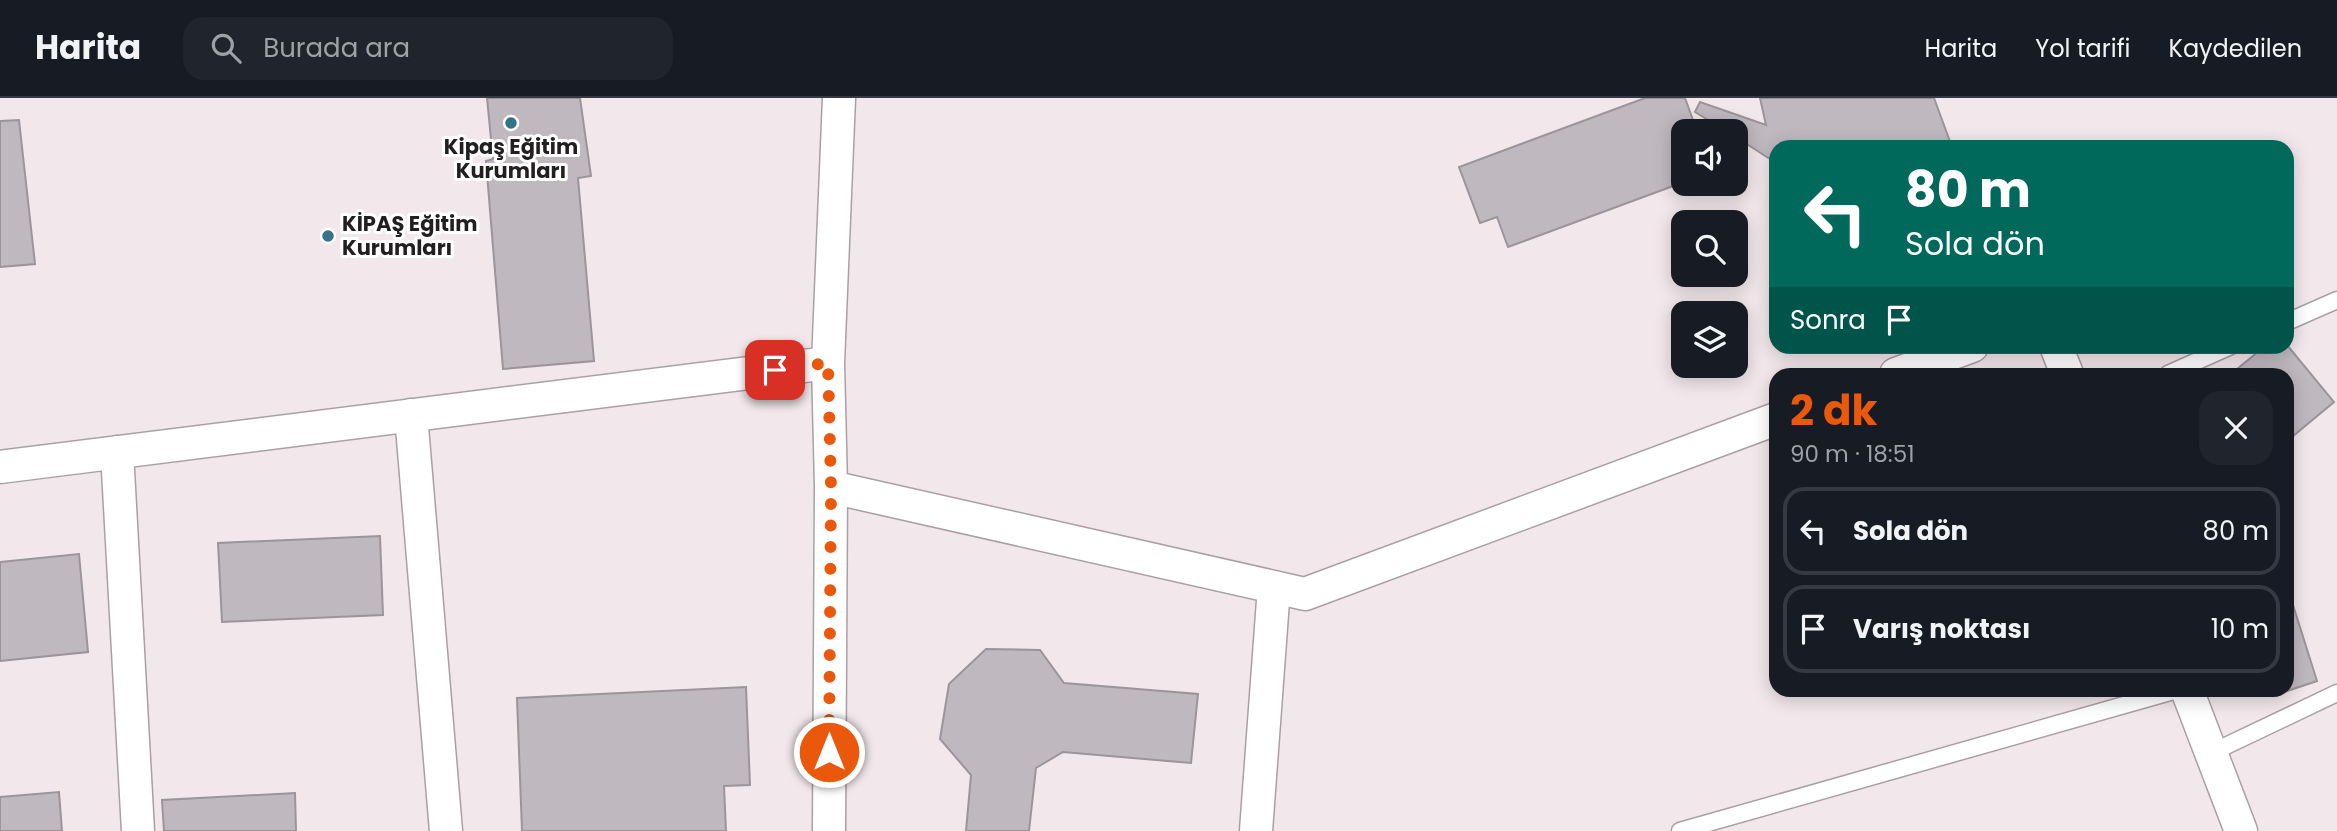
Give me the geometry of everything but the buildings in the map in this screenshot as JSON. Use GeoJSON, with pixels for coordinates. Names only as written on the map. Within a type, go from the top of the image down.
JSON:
{"type":"FeatureCollection","features":[{"type":"Feature","properties":{"kind":"street"},"geometry":{"type":"LineString","coordinates":[[829,831],[831,487],[828,363],[839,98]]}},
{"type":"Feature","properties":{"kind":"street"},"geometry":{"type":"LineString","coordinates":[[1912,368],[1950,354]]}},
{"type":"Feature","properties":{"kind":"street"},"geometry":{"type":"LineString","coordinates":[[0,467],[828,363]]}},
{"type":"Feature","properties":{"kind":"street"},"geometry":{"type":"LineString","coordinates":[[411,415],[446,831]]}},
{"type":"Feature","properties":{"kind":"street"},"geometry":{"type":"LineString","coordinates":[[831,487],[1305,594],[1769,422]]}},
{"type":"Feature","properties":{"kind":"street"},"geometry":{"type":"LineString","coordinates":[[117,452],[138,831]]}},
{"type":"Feature","properties":{"kind":"street"},"geometry":{"type":"LineString","coordinates":[[1256,831],[1274,587]]}},
{"type":"Feature","properties":{"kind":"street"},"geometry":{"type":"LineString","coordinates":[[2190,697],[2241,831]]}},
{"type":"Feature","properties":{"kind":"lane"},"geometry":{"type":"LineString","coordinates":[[2294,319],[2337,300]]}},
{"type":"Feature","properties":{"kind":"lane"},"geometry":{"type":"LineString","coordinates":[[2182,368],[2213,354]]}},
{"type":"Feature","properties":{"kind":"lane"},"geometry":{"type":"LineString","coordinates":[[2211,754],[2337,693]]}},
{"type":"Feature","properties":{"kind":"lane"},"geometry":{"type":"LineString","coordinates":[[1680,831],[2152,697]]}},
{"type":"Feature","properties":{"kind":"place","name":"Kipaş Eğitim Kurumları"},"geometry":{"type":"Point","coordinates":[511,123]}},
{"type":"Feature","properties":{"kind":"place","name":"KİPAŞ Eğitim Kurumları"},"geometry":{"type":"Point","coordinates":[328,236]}},
{"type":"Feature","properties":{"kind":"route"},"geometry":{"type":"LineString","coordinates":[[775,370],[828,363],[831,487],[829,752]]}}]}
